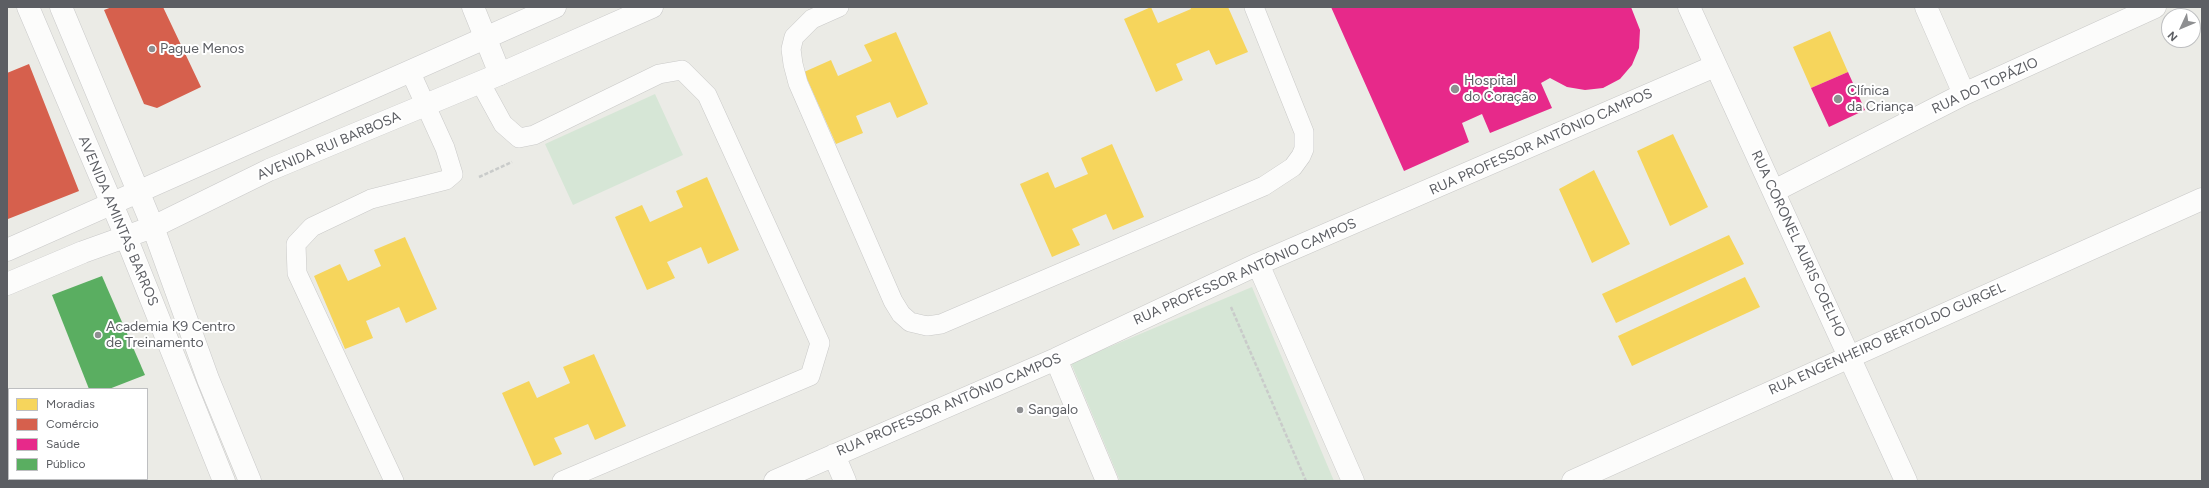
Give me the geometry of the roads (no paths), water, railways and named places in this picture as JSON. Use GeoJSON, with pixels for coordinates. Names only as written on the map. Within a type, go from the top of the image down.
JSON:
{"type":"FeatureCollection","features":[{"type":"Feature","properties":{"kind":"street","name":"AVENIDA AMINTAS BARROS"},"geometry":{"type":"LineString","coordinates":[[28,7],[126,237],[224,481]]}},
{"type":"Feature","properties":{"kind":"street","name":"AVENIDA AMINTAS BARROS"},"geometry":{"type":"LineString","coordinates":[[61,7],[153,227],[208,379],[250,481]]}},
{"type":"Feature","properties":{"kind":"street"},"geometry":{"type":"LineString","coordinates":[[473,7],[500,74]]}},
{"type":"Feature","properties":{"kind":"street"},"geometry":{"type":"LineString","coordinates":[[7,250],[554,7]]}},
{"type":"Feature","properties":{"kind":"street","name":"AVENIDA RUI BARBOSA"},"geometry":{"type":"LineString","coordinates":[[7,284],[83,252],[153,227],[269,170],[500,74],[652,7]]}},
{"type":"Feature","properties":{"kind":"street","name":"RUA CORONEL AURIS COELHO"},"geometry":{"type":"LineString","coordinates":[[1689,7],[1906,481]]}},
{"type":"Feature","properties":{"kind":"street"},"geometry":{"type":"LineString","coordinates":[[1926,7],[1964,94]]}},
{"type":"Feature","properties":{"kind":"street","name":"RUA DO TOPÁZIO"},"geometry":{"type":"LineString","coordinates":[[1774,191],[2129,12],[2156,7]]}},
{"type":"Feature","properties":{"kind":"street","name":"RUA PROFESSOR ANTÔNIO CAMPOS"},"geometry":{"type":"LineString","coordinates":[[775,481],[1056,359],[1258,264],[1715,66]]}},
{"type":"Feature","properties":{"kind":"street","name":"RUA ENGENHEIRO BERTOLDO GURGEL"},"geometry":{"type":"LineString","coordinates":[[1573,481],[1849,355],[2202,199]]}},
{"type":"Feature","properties":{"kind":"street"},"geometry":{"type":"LineString","coordinates":[[1258,264],[1353,481]]}},
{"type":"Feature","properties":{"kind":"street"},"geometry":{"type":"LineString","coordinates":[[1056,359],[1107,481]]}},
{"type":"Feature","properties":{"kind":"street"},"geometry":{"type":"LineString","coordinates":[[834,455],[845,481]]}},
{"type":"Feature","properties":{"kind":"lane"},"geometry":{"type":"LineString","coordinates":[[839,7],[812,19],[794,37],[791,49],[798,83],[893,301],[901,314],[910,322],[927,326],[941,324],[1264,186],[1293,167],[1304,148],[1304,132],[1254,7]]}},
{"type":"Feature","properties":{"kind":"lane"},"geometry":{"type":"LineString","coordinates":[[480,82],[503,124],[518,138],[534,135],[659,74],[682,70],[707,95],[820,343],[810,376],[562,481]]}},
{"type":"Feature","properties":{"kind":"lane"},"geometry":{"type":"LineString","coordinates":[[394,481],[297,273],[296,244],[312,227],[371,199],[446,180],[453,174],[445,148],[410,71]]}},
{"type":"Feature","properties":{"kind":"place","name":"Pague Menos"},"geometry":{"type":"Point","coordinates":[152,49]}},
{"type":"Feature","properties":{"kind":"place","name":"Hospital do Coração"},"geometry":{"type":"Point","coordinates":[1455,89]}},
{"type":"Feature","properties":{"kind":"place","name":"Clínica da Criança"},"geometry":{"type":"Point","coordinates":[1838,99]}},
{"type":"Feature","properties":{"kind":"place","name":"Academia K9 Centro de Treinamento"},"geometry":{"type":"Point","coordinates":[98,335]}},
{"type":"Feature","properties":{"kind":"place","name":"Sangalo"},"geometry":{"type":"Point","coordinates":[1020,410]}}]}
